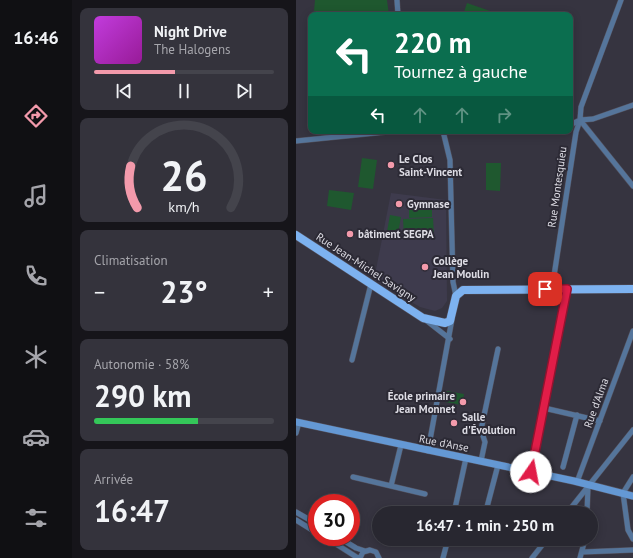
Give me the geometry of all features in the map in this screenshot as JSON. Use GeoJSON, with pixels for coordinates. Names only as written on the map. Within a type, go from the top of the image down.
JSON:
{"type":"FeatureCollection","features":[{"type":"Feature","properties":{"kind":"main road","name":"Rue Jean-Michel Savigny"},"geometry":{"type":"LineString","coordinates":[[296,235],[423,318],[442,323],[448,323],[452,318]]}},
{"type":"Feature","properties":{"kind":"main road"},"geometry":{"type":"LineString","coordinates":[[452,318],[456,296],[460,291],[466,290],[633,289]]}},
{"type":"Feature","properties":{"kind":"main road","name":"Rue d'Anse"},"geometry":{"type":"LineString","coordinates":[[298,422],[578,482],[633,496]]}},
{"type":"Feature","properties":{"kind":"street"},"geometry":{"type":"LineString","coordinates":[[397,0],[398,12]]}},
{"type":"Feature","properties":{"kind":"street","name":"Rue Montesquieu"},"geometry":{"type":"LineString","coordinates":[[552,289],[576,132],[580,120],[581,106],[621,0]]}},
{"type":"Feature","properties":{"kind":"street"},"geometry":{"type":"LineString","coordinates":[[573,124],[580,120],[593,119],[633,105]]}},
{"type":"Feature","properties":{"kind":"street"},"geometry":{"type":"LineString","coordinates":[[580,120],[633,186]]}},
{"type":"Feature","properties":{"kind":"street"},"geometry":{"type":"LineString","coordinates":[[296,141],[365,134]]}},
{"type":"Feature","properties":{"kind":"street"},"geometry":{"type":"LineString","coordinates":[[444,134],[450,160],[453,282],[456,296]]}},
{"type":"Feature","properties":{"kind":"street"},"geometry":{"type":"LineString","coordinates":[[352,360],[371,284]]}},
{"type":"Feature","properties":{"kind":"street"},"geometry":{"type":"LineString","coordinates":[[531,472],[567,289]]}},
{"type":"Feature","properties":{"kind":"street","name":"Rue Jean-Michel Savigny"},"geometry":{"type":"LineString","coordinates":[[423,318],[450,339]]}},
{"type":"Feature","properties":{"kind":"street"},"geometry":{"type":"LineString","coordinates":[[428,451],[450,339],[452,318]]}},
{"type":"Feature","properties":{"kind":"street","name":"Rue d'Alma"},"geometry":{"type":"LineString","coordinates":[[578,482],[633,331]]}},
{"type":"Feature","properties":{"kind":"street"},"geometry":{"type":"LineString","coordinates":[[481,461],[485,442],[481,430],[498,349]]}},
{"type":"Feature","properties":{"kind":"street"},"geometry":{"type":"LineString","coordinates":[[544,408],[600,421]]}},
{"type":"Feature","properties":{"kind":"street"},"geometry":{"type":"LineString","coordinates":[[562,467],[577,415]]}},
{"type":"Feature","properties":{"kind":"street"},"geometry":{"type":"LineString","coordinates":[[296,433],[298,422]]}},
{"type":"Feature","properties":{"kind":"street"},"geometry":{"type":"LineString","coordinates":[[572,506],[633,430]]}},
{"type":"Feature","properties":{"kind":"street"},"geometry":{"type":"LineString","coordinates":[[391,486],[401,445]]}},
{"type":"Feature","properties":{"kind":"street"},"geometry":{"type":"LineString","coordinates":[[456,506],[466,458]]}},
{"type":"Feature","properties":{"kind":"street"},"geometry":{"type":"LineString","coordinates":[[487,506],[498,465]]}},
{"type":"Feature","properties":{"kind":"street"},"geometry":{"type":"LineString","coordinates":[[353,477],[425,494]]}},
{"type":"Feature","properties":{"kind":"street"},"geometry":{"type":"LineString","coordinates":[[633,477],[623,493],[628,530],[633,539]]}},
{"type":"Feature","properties":{"kind":"street"},"geometry":{"type":"LineString","coordinates":[[587,506],[588,485]]}},
{"type":"Feature","properties":{"kind":"street"},"geometry":{"type":"LineString","coordinates":[[296,512],[308,519]]}},
{"type":"Feature","properties":{"kind":"street"},"geometry":{"type":"LineString","coordinates":[[296,520],[308,527]]}},
{"type":"Feature","properties":{"kind":"street"},"geometry":{"type":"LineString","coordinates":[[340,546],[359,558],[365,551]]}},
{"type":"Feature","properties":{"kind":"street"},"geometry":{"type":"LineString","coordinates":[[353,546],[365,551],[374,551],[379,558]]}},
{"type":"Feature","properties":{"kind":"street"},"geometry":{"type":"LineString","coordinates":[[443,558],[446,546]]}},
{"type":"Feature","properties":{"kind":"street"},"geometry":{"type":"LineString","coordinates":[[532,558],[541,546]]}},
{"type":"Feature","properties":{"kind":"street"},"geometry":{"type":"LineString","coordinates":[[580,558],[583,546]]}},
{"type":"Feature","properties":{"kind":"street"},"geometry":{"type":"LineString","coordinates":[[582,552],[633,550]]}},
{"type":"Feature","properties":{"kind":"shaded area"},"geometry":{"type":"Polygon","coordinates":[[[391,193],[446,200],[447,301],[442,308],[435,311],[420,307],[374,280],[391,193]]]}},
{"type":"Feature","properties":{"kind":"green space"},"geometry":{"type":"Polygon","coordinates":[[[315,0],[387,0],[389,12],[332,12],[314,11],[315,0]]]}},
{"type":"Feature","properties":{"kind":"green space"},"geometry":{"type":"Polygon","coordinates":[[[467,3],[493,12],[464,12],[467,3]]]}},
{"type":"Feature","properties":{"kind":"green space"},"geometry":{"type":"Polygon","coordinates":[[[362,158],[377,160],[373,189],[358,187],[362,158]]]}},
{"type":"Feature","properties":{"kind":"green space"},"geometry":{"type":"Polygon","coordinates":[[[486,163],[501,163],[500,191],[486,190],[486,163]]]}},
{"type":"Feature","properties":{"kind":"green space"},"geometry":{"type":"Polygon","coordinates":[[[329,190],[354,193],[351,210],[327,206],[329,190]]]}},
{"type":"Feature","properties":{"kind":"green space"},"geometry":{"type":"Polygon","coordinates":[[[432,205],[432,217],[409,218],[409,206],[432,205]]]}},
{"type":"Feature","properties":{"kind":"green space"},"geometry":{"type":"Polygon","coordinates":[[[390,215],[401,217],[397,239],[386,237],[390,215]]]}},
{"type":"Feature","properties":{"kind":"green space"},"geometry":{"type":"Polygon","coordinates":[[[433,218],[434,235],[404,236],[403,219],[433,218]]]}},
{"type":"Feature","properties":{"kind":"green space"},"geometry":{"type":"Polygon","coordinates":[[[447,391],[464,394],[462,405],[445,402],[447,391]]]}},
{"type":"Feature","properties":{"kind":"place","name":"Le Clos Saint-Vincent"},"geometry":{"type":"Point","coordinates":[391,165]}},
{"type":"Feature","properties":{"kind":"place","name":"Gymnase"},"geometry":{"type":"Point","coordinates":[399,204]}},
{"type":"Feature","properties":{"kind":"place","name":"bâtiment SEGPA"},"geometry":{"type":"Point","coordinates":[350,234]}},
{"type":"Feature","properties":{"kind":"place","name":"Collège Jean Moulin"},"geometry":{"type":"Point","coordinates":[425,267]}},
{"type":"Feature","properties":{"kind":"place","name":"École primaire Jean Monnet"},"geometry":{"type":"Point","coordinates":[463,402]}},
{"type":"Feature","properties":{"kind":"place","name":"Salle d'Évolution"},"geometry":{"type":"Point","coordinates":[454,423]}},
{"type":"Feature","properties":{"kind":"route"},"geometry":{"type":"LineString","coordinates":[[531,472],[567,289],[545,289]]}}]}
